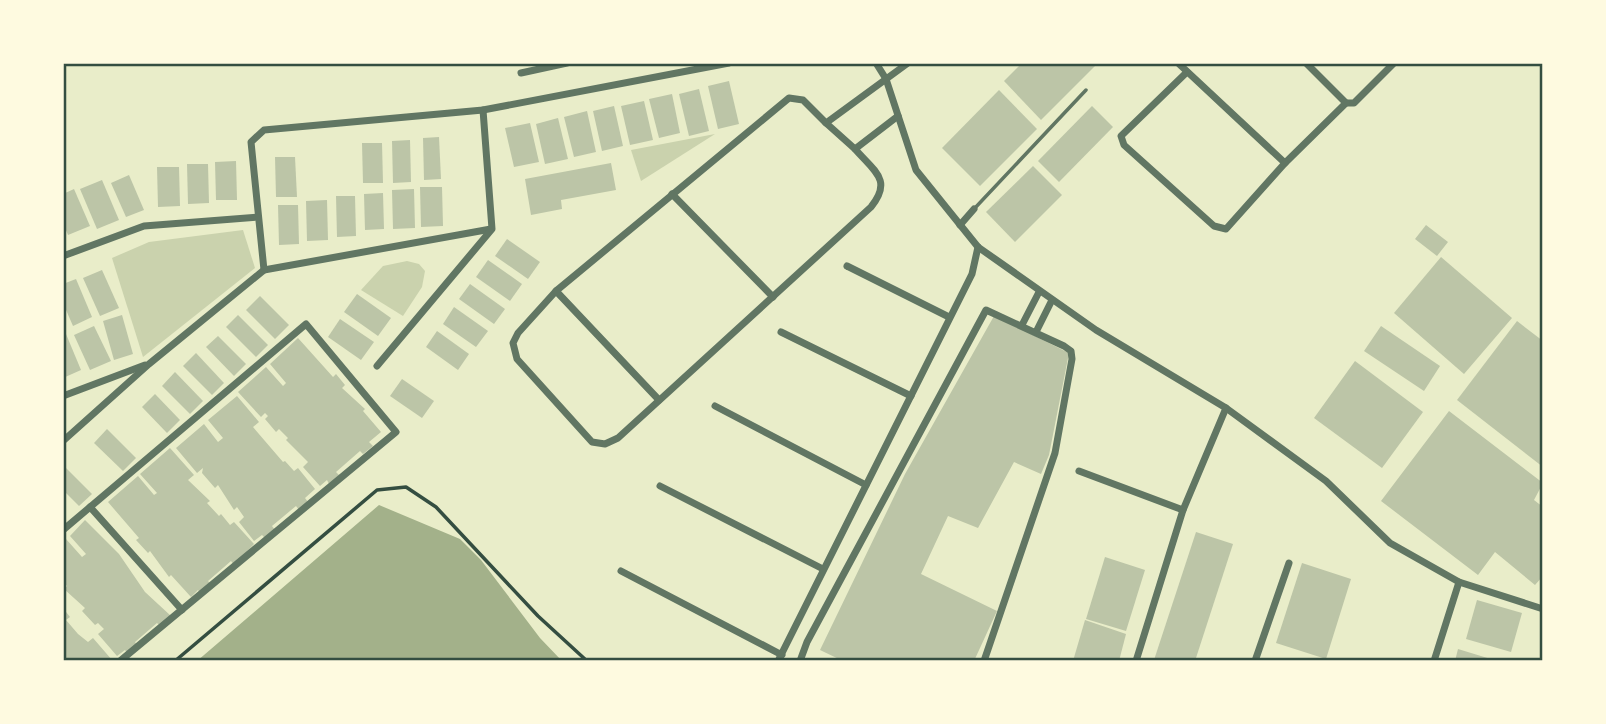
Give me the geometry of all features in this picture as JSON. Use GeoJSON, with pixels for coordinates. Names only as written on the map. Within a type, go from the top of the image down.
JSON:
{"type":"FeatureCollection","features":[{"type":"Feature","properties":{"kind":"street"},"geometry":{"type":"LineString","coordinates":[[521,73],[567,63]]}},
{"type":"Feature","properties":{"kind":"street"},"geometry":{"type":"LineString","coordinates":[[264,270],[251,142],[264,130],[482,110],[729,63]]}},
{"type":"Feature","properties":{"kind":"street"},"geometry":{"type":"LineString","coordinates":[[876,63],[886,79],[916,170],[978,247],[1039,292],[1226,408],[1326,481],[1390,543],[1459,582],[1543,609]]}},
{"type":"Feature","properties":{"kind":"street"},"geometry":{"type":"LineString","coordinates":[[825,123],[908,63]]}},
{"type":"Feature","properties":{"kind":"street"},"geometry":{"type":"LineString","coordinates":[[1178,63],[1285,163]]}},
{"type":"Feature","properties":{"kind":"street"},"geometry":{"type":"LineString","coordinates":[[1307,63],[1346,103]]}},
{"type":"Feature","properties":{"kind":"street"},"geometry":{"type":"LineString","coordinates":[[1187,72],[1121,136],[1124,145],[1214,226],[1226,229],[1285,163],[1346,103],[1354,103],[1394,63]]}},
{"type":"Feature","properties":{"kind":"street"},"geometry":{"type":"LineString","coordinates":[[789,98],[803,100],[825,123],[855,149],[880,177],[881,195],[618,438],[605,444],[592,442],[515,352],[513,343],[518,333],[556,291],[789,98]]}},
{"type":"Feature","properties":{"kind":"street"},"geometry":{"type":"LineString","coordinates":[[377,366],[492,229],[482,110]]}},
{"type":"Feature","properties":{"kind":"street"},"geometry":{"type":"LineString","coordinates":[[855,149],[898,116]]}},
{"type":"Feature","properties":{"kind":"street"},"geometry":{"type":"LineString","coordinates":[[672,194],[773,297]]}},
{"type":"Feature","properties":{"kind":"street"},"geometry":{"type":"LineString","coordinates":[[960,225],[974,209]]}},
{"type":"Feature","properties":{"kind":"street"},"geometry":{"type":"LineString","coordinates":[[63,256],[145,226],[258,217]]}},
{"type":"Feature","properties":{"kind":"street"},"geometry":{"type":"LineString","coordinates":[[63,441],[149,364],[264,270],[492,229]]}},
{"type":"Feature","properties":{"kind":"street"},"geometry":{"type":"LineString","coordinates":[[621,571],[780,658],[972,274],[978,247]]}},
{"type":"Feature","properties":{"kind":"street"},"geometry":{"type":"LineString","coordinates":[[846,266],[949,317]]}},
{"type":"Feature","properties":{"kind":"street"},"geometry":{"type":"LineString","coordinates":[[556,291],[659,400]]}},
{"type":"Feature","properties":{"kind":"street"},"geometry":{"type":"LineString","coordinates":[[1022,325],[1039,292]]}},
{"type":"Feature","properties":{"kind":"street"},"geometry":{"type":"LineString","coordinates":[[1036,332],[1052,300]]}},
{"type":"Feature","properties":{"kind":"street"},"geometry":{"type":"LineString","coordinates":[[800,661],[807,642],[986,310],[1064,346],[1071,351],[1072,359],[1055,453],[984,661]]}},
{"type":"Feature","properties":{"kind":"street"},"geometry":{"type":"LineString","coordinates":[[63,530],[306,324],[396,432],[120,661]]}},
{"type":"Feature","properties":{"kind":"street"},"geometry":{"type":"LineString","coordinates":[[780,331],[911,396]]}},
{"type":"Feature","properties":{"kind":"street"},"geometry":{"type":"LineString","coordinates":[[63,396],[149,364]]}},
{"type":"Feature","properties":{"kind":"street"},"geometry":{"type":"LineString","coordinates":[[715,406],[866,485]]}},
{"type":"Feature","properties":{"kind":"street"},"geometry":{"type":"LineString","coordinates":[[1136,661],[1183,510],[1226,408]]}},
{"type":"Feature","properties":{"kind":"street"},"geometry":{"type":"LineString","coordinates":[[1079,471],[1183,510]]}},
{"type":"Feature","properties":{"kind":"street"},"geometry":{"type":"LineString","coordinates":[[660,486],[823,569]]}},
{"type":"Feature","properties":{"kind":"street"},"geometry":{"type":"LineString","coordinates":[[90,507],[182,610]]}},
{"type":"Feature","properties":{"kind":"street"},"geometry":{"type":"LineString","coordinates":[[1255,661],[1289,563]]}},
{"type":"Feature","properties":{"kind":"street"},"geometry":{"type":"LineString","coordinates":[[1434,661],[1459,582]]}},
{"type":"Feature","properties":{"kind":"lane"},"geometry":{"type":"LineString","coordinates":[[974,209],[1086,90]]}},
{"type":"Feature","properties":{"kind":"path"},"geometry":{"type":"LineString","coordinates":[[175,661],[377,490],[406,487],[436,507],[538,616],[587,661]]}},
{"type":"Feature","properties":{"kind":"shaded area"},"geometry":{"type":"Polygon","coordinates":[[[715,134],[641,181],[631,150],[715,134]]]}},
{"type":"Feature","properties":{"kind":"shaded area"},"geometry":{"type":"Polygon","coordinates":[[[243,230],[255,268],[143,357],[112,258],[149,242],[243,230]]]}},
{"type":"Feature","properties":{"kind":"shaded area"},"geometry":{"type":"Polygon","coordinates":[[[407,261],[419,264],[425,271],[422,287],[403,316],[361,290],[383,266],[407,261]]]}},
{"type":"Feature","properties":{"kind":"shaded area"},"geometry":{"type":"Polygon","coordinates":[[[379,505],[460,539],[481,560],[540,638],[562,661],[197,661],[379,505]]]}},
{"type":"Feature","properties":{"kind":"building"},"geometry":{"type":"Polygon","coordinates":[[[1022,63],[1098,63],[1041,120],[1004,81],[1022,63]]]}},
{"type":"Feature","properties":{"kind":"building"},"geometry":{"type":"Polygon","coordinates":[[[729,81],[739,124],[718,129],[708,86],[729,81]]]}},
{"type":"Feature","properties":{"kind":"building"},"geometry":{"type":"Polygon","coordinates":[[[699,89],[709,131],[689,136],[679,94],[699,89]]]}},
{"type":"Feature","properties":{"kind":"building"},"geometry":{"type":"Polygon","coordinates":[[[999,90],[1037,129],[980,186],[942,148],[999,90]]]}},
{"type":"Feature","properties":{"kind":"building"},"geometry":{"type":"Polygon","coordinates":[[[672,94],[680,133],[659,138],[649,99],[672,94]]]}},
{"type":"Feature","properties":{"kind":"building"},"geometry":{"type":"Polygon","coordinates":[[[644,101],[653,140],[630,145],[621,106],[644,101]]]}},
{"type":"Feature","properties":{"kind":"building"},"geometry":{"type":"Polygon","coordinates":[[[614,106],[623,146],[602,151],[593,111],[614,106]]]}},
{"type":"Feature","properties":{"kind":"building"},"geometry":{"type":"Polygon","coordinates":[[[1092,106],[1113,127],[1059,182],[1038,161],[1092,106]]]}},
{"type":"Feature","properties":{"kind":"building"},"geometry":{"type":"Polygon","coordinates":[[[587,111],[596,152],[574,157],[564,117],[587,111]]]}},
{"type":"Feature","properties":{"kind":"building"},"geometry":{"type":"Polygon","coordinates":[[[558,118],[568,159],[545,164],[536,124],[558,118]]]}},
{"type":"Feature","properties":{"kind":"building"},"geometry":{"type":"Polygon","coordinates":[[[530,123],[539,162],[514,167],[505,128],[530,123]]]}},
{"type":"Feature","properties":{"kind":"building"},"geometry":{"type":"Polygon","coordinates":[[[439,137],[441,179],[424,180],[423,138],[439,137]]]}},
{"type":"Feature","properties":{"kind":"building"},"geometry":{"type":"Polygon","coordinates":[[[410,140],[411,182],[393,183],[392,141],[410,140]]]}},
{"type":"Feature","properties":{"kind":"building"},"geometry":{"type":"Polygon","coordinates":[[[362,143],[382,143],[383,183],[363,183],[362,143]]]}},
{"type":"Feature","properties":{"kind":"building"},"geometry":{"type":"Polygon","coordinates":[[[275,157],[295,157],[297,197],[276,197],[275,157]]]}},
{"type":"Feature","properties":{"kind":"building"},"geometry":{"type":"Polygon","coordinates":[[[236,161],[237,200],[216,200],[215,162],[236,161]]]}},
{"type":"Feature","properties":{"kind":"building"},"geometry":{"type":"Polygon","coordinates":[[[611,163],[616,190],[561,200],[562,209],[531,215],[525,179],[611,163]]]}},
{"type":"Feature","properties":{"kind":"building"},"geometry":{"type":"Polygon","coordinates":[[[187,164],[208,164],[209,203],[188,204],[187,164]]]}},
{"type":"Feature","properties":{"kind":"building"},"geometry":{"type":"Polygon","coordinates":[[[1033,166],[1062,195],[1015,242],[986,212],[1033,166]]]}},
{"type":"Feature","properties":{"kind":"building"},"geometry":{"type":"Polygon","coordinates":[[[157,167],[179,167],[180,206],[158,207],[157,167]]]}},
{"type":"Feature","properties":{"kind":"building"},"geometry":{"type":"Polygon","coordinates":[[[129,175],[144,210],[126,217],[111,183],[129,175]]]}},
{"type":"Feature","properties":{"kind":"building"},"geometry":{"type":"Polygon","coordinates":[[[102,180],[119,220],[97,229],[80,189],[102,180]]]}},
{"type":"Feature","properties":{"kind":"building"},"geometry":{"type":"Polygon","coordinates":[[[420,187],[442,187],[443,226],[421,227],[420,187]]]}},
{"type":"Feature","properties":{"kind":"building"},"geometry":{"type":"Polygon","coordinates":[[[74,189],[90,226],[68,235],[63,223],[63,194],[74,189]]]}},
{"type":"Feature","properties":{"kind":"building"},"geometry":{"type":"Polygon","coordinates":[[[414,189],[415,228],[393,229],[392,190],[414,189]]]}},
{"type":"Feature","properties":{"kind":"building"},"geometry":{"type":"Polygon","coordinates":[[[383,193],[384,229],[365,230],[364,194],[383,193]]]}},
{"type":"Feature","properties":{"kind":"building"},"geometry":{"type":"Polygon","coordinates":[[[336,196],[355,196],[356,236],[337,237],[336,196]]]}},
{"type":"Feature","properties":{"kind":"building"},"geometry":{"type":"Polygon","coordinates":[[[327,200],[328,240],[307,241],[306,201],[327,200]]]}},
{"type":"Feature","properties":{"kind":"building"},"geometry":{"type":"Polygon","coordinates":[[[278,205],[298,205],[299,244],[279,245],[278,205]]]}},
{"type":"Feature","properties":{"kind":"building"},"geometry":{"type":"Polygon","coordinates":[[[1426,225],[1448,242],[1437,256],[1415,239],[1426,225]]]}},
{"type":"Feature","properties":{"kind":"building"},"geometry":{"type":"Polygon","coordinates":[[[507,239],[540,262],[528,279],[495,256],[507,239]]]}},
{"type":"Feature","properties":{"kind":"building"},"geometry":{"type":"Polygon","coordinates":[[[1441,257],[1512,318],[1464,374],[1394,313],[1441,257]]]}},
{"type":"Feature","properties":{"kind":"building"},"geometry":{"type":"Polygon","coordinates":[[[488,260],[522,284],[510,301],[476,277],[488,260]]]}},
{"type":"Feature","properties":{"kind":"building"},"geometry":{"type":"Polygon","coordinates":[[[102,270],[119,308],[100,316],[83,278],[102,270]]]}},
{"type":"Feature","properties":{"kind":"building"},"geometry":{"type":"Polygon","coordinates":[[[76,279],[92,317],[73,326],[63,303],[63,284],[76,279]]]}},
{"type":"Feature","properties":{"kind":"building"},"geometry":{"type":"Polygon","coordinates":[[[470,284],[505,309],[494,324],[459,299],[470,284]]]}},
{"type":"Feature","properties":{"kind":"building"},"geometry":{"type":"Polygon","coordinates":[[[357,294],[391,318],[378,336],[344,312],[357,294]]]}},
{"type":"Feature","properties":{"kind":"building"},"geometry":{"type":"Polygon","coordinates":[[[260,296],[289,325],[275,339],[246,310],[260,296]]]}},
{"type":"Feature","properties":{"kind":"building"},"geometry":{"type":"Polygon","coordinates":[[[454,307],[488,331],[476,347],[443,324],[454,307]]]}},
{"type":"Feature","properties":{"kind":"building"},"geometry":{"type":"Polygon","coordinates":[[[122,315],[133,354],[114,360],[103,321],[122,315]]]}},
{"type":"Feature","properties":{"kind":"building"},"geometry":{"type":"Polygon","coordinates":[[[238,315],[268,345],[256,357],[226,327],[238,315]]]}},
{"type":"Feature","properties":{"kind":"building"},"geometry":{"type":"Polygon","coordinates":[[[994,316],[1069,353],[1049,455],[1041,474],[1014,462],[978,528],[948,516],[921,574],[997,611],[974,661],[843,661],[820,650],[905,474],[994,316]]]}},
{"type":"Feature","properties":{"kind":"building"},"geometry":{"type":"Polygon","coordinates":[[[340,319],[374,342],[361,360],[328,337],[340,319]]]}},
{"type":"Feature","properties":{"kind":"building"},"geometry":{"type":"Polygon","coordinates":[[[1517,321],[1543,341],[1543,467],[1457,400],[1517,321]]]}},
{"type":"Feature","properties":{"kind":"building"},"geometry":{"type":"Polygon","coordinates":[[[94,326],[111,361],[90,370],[74,335],[94,326]]]}},
{"type":"Feature","properties":{"kind":"building"},"geometry":{"type":"Polygon","coordinates":[[[1381,326],[1440,366],[1424,391],[1364,351],[1381,326]]]}},
{"type":"Feature","properties":{"kind":"building"},"geometry":{"type":"Polygon","coordinates":[[[437,331],[469,354],[458,370],[426,347],[437,331]]]}},
{"type":"Feature","properties":{"kind":"building"},"geometry":{"type":"Polygon","coordinates":[[[66,334],[81,370],[63,378],[63,335],[66,334]]]}},
{"type":"Feature","properties":{"kind":"building"},"geometry":{"type":"Polygon","coordinates":[[[218,336],[246,364],[234,376],[206,347],[218,336]]]}},
{"type":"Feature","properties":{"kind":"building"},"geometry":{"type":"Polygon","coordinates":[[[298,338],[333,377],[336,374],[345,385],[342,388],[365,409],[363,411],[381,432],[369,442],[373,446],[363,454],[360,451],[336,472],[339,475],[329,484],[327,480],[320,486],[303,467],[308,462],[286,440],[288,438],[279,429],[276,432],[265,419],[268,416],[265,413],[261,417],[238,392],[266,367],[283,386],[286,383],[270,364],[298,338]]]}},
{"type":"Feature","properties":{"kind":"building"},"geometry":{"type":"Polygon","coordinates":[[[196,353],[224,383],[212,395],[183,366],[196,353]]]}},
{"type":"Feature","properties":{"kind":"building"},"geometry":{"type":"Polygon","coordinates":[[[1355,361],[1423,412],[1382,468],[1314,418],[1355,361]]]}},
{"type":"Feature","properties":{"kind":"building"},"geometry":{"type":"Polygon","coordinates":[[[175,372],[203,401],[190,414],[162,386],[175,372]]]}},
{"type":"Feature","properties":{"kind":"building"},"geometry":{"type":"Polygon","coordinates":[[[402,379],[434,401],[422,418],[390,396],[402,379]]]}},
{"type":"Feature","properties":{"kind":"building"},"geometry":{"type":"Polygon","coordinates":[[[155,394],[180,420],[167,433],[142,407],[155,394]]]}},
{"type":"Feature","properties":{"kind":"building"},"geometry":{"type":"Polygon","coordinates":[[[237,396],[259,422],[253,427],[283,462],[294,471],[298,468],[315,489],[305,498],[308,502],[299,510],[296,506],[272,526],[275,530],[265,538],[262,535],[254,541],[239,522],[244,517],[237,507],[234,510],[218,485],[215,488],[202,473],[203,468],[197,473],[176,448],[204,424],[218,442],[223,438],[208,420],[237,396]]]}},
{"type":"Feature","properties":{"kind":"building"},"geometry":{"type":"Polygon","coordinates":[[[1449,411],[1543,483],[1534,500],[1543,507],[1543,576],[1535,585],[1495,552],[1478,575],[1381,501],[1449,411]]]}},
{"type":"Feature","properties":{"kind":"building"},"geometry":{"type":"Polygon","coordinates":[[[107,429],[136,458],[123,471],[94,443],[107,429]]]}},
{"type":"Feature","properties":{"kind":"building"},"geometry":{"type":"Polygon","coordinates":[[[170,448],[194,475],[188,480],[210,501],[207,503],[230,525],[234,522],[254,544],[234,565],[231,561],[208,581],[211,584],[191,597],[171,575],[169,577],[150,551],[148,553],[136,540],[139,538],[108,502],[138,476],[154,495],[157,493],[140,474],[170,448]]]}},
{"type":"Feature","properties":{"kind":"building"},"geometry":{"type":"Polygon","coordinates":[[[63,465],[92,494],[79,506],[63,490],[63,465]]]}},
{"type":"Feature","properties":{"kind":"building"},"geometry":{"type":"Polygon","coordinates":[[[85,520],[119,554],[145,592],[171,616],[160,626],[157,623],[135,642],[137,645],[128,654],[125,650],[117,656],[98,634],[104,629],[98,623],[95,625],[82,611],[85,608],[64,589],[67,586],[63,582],[63,542],[66,539],[82,557],[86,554],[70,536],[85,520]]]}},
{"type":"Feature","properties":{"kind":"building"},"geometry":{"type":"Polygon","coordinates":[[[1196,532],[1233,544],[1195,661],[1157,661],[1154,660],[1196,532]]]}},
{"type":"Feature","properties":{"kind":"building"},"geometry":{"type":"Polygon","coordinates":[[[1105,557],[1145,570],[1126,631],[1086,619],[1105,557]]]}},
{"type":"Feature","properties":{"kind":"building"},"geometry":{"type":"Polygon","coordinates":[[[1302,563],[1351,579],[1326,659],[1276,643],[1302,563]]]}},
{"type":"Feature","properties":{"kind":"building"},"geometry":{"type":"Polygon","coordinates":[[[1477,600],[1522,613],[1511,652],[1466,639],[1477,600]]]}},
{"type":"Feature","properties":{"kind":"building"},"geometry":{"type":"Polygon","coordinates":[[[63,608],[70,617],[66,620],[78,634],[88,642],[93,638],[112,660],[63,661],[63,608]]]}},
{"type":"Feature","properties":{"kind":"building"},"geometry":{"type":"Polygon","coordinates":[[[1085,620],[1126,634],[1119,661],[1073,661],[1085,620]]]}},
{"type":"Feature","properties":{"kind":"building"},"geometry":{"type":"Polygon","coordinates":[[[1458,649],[1494,660],[1494,661],[1455,661],[1458,649]]]}}]}
